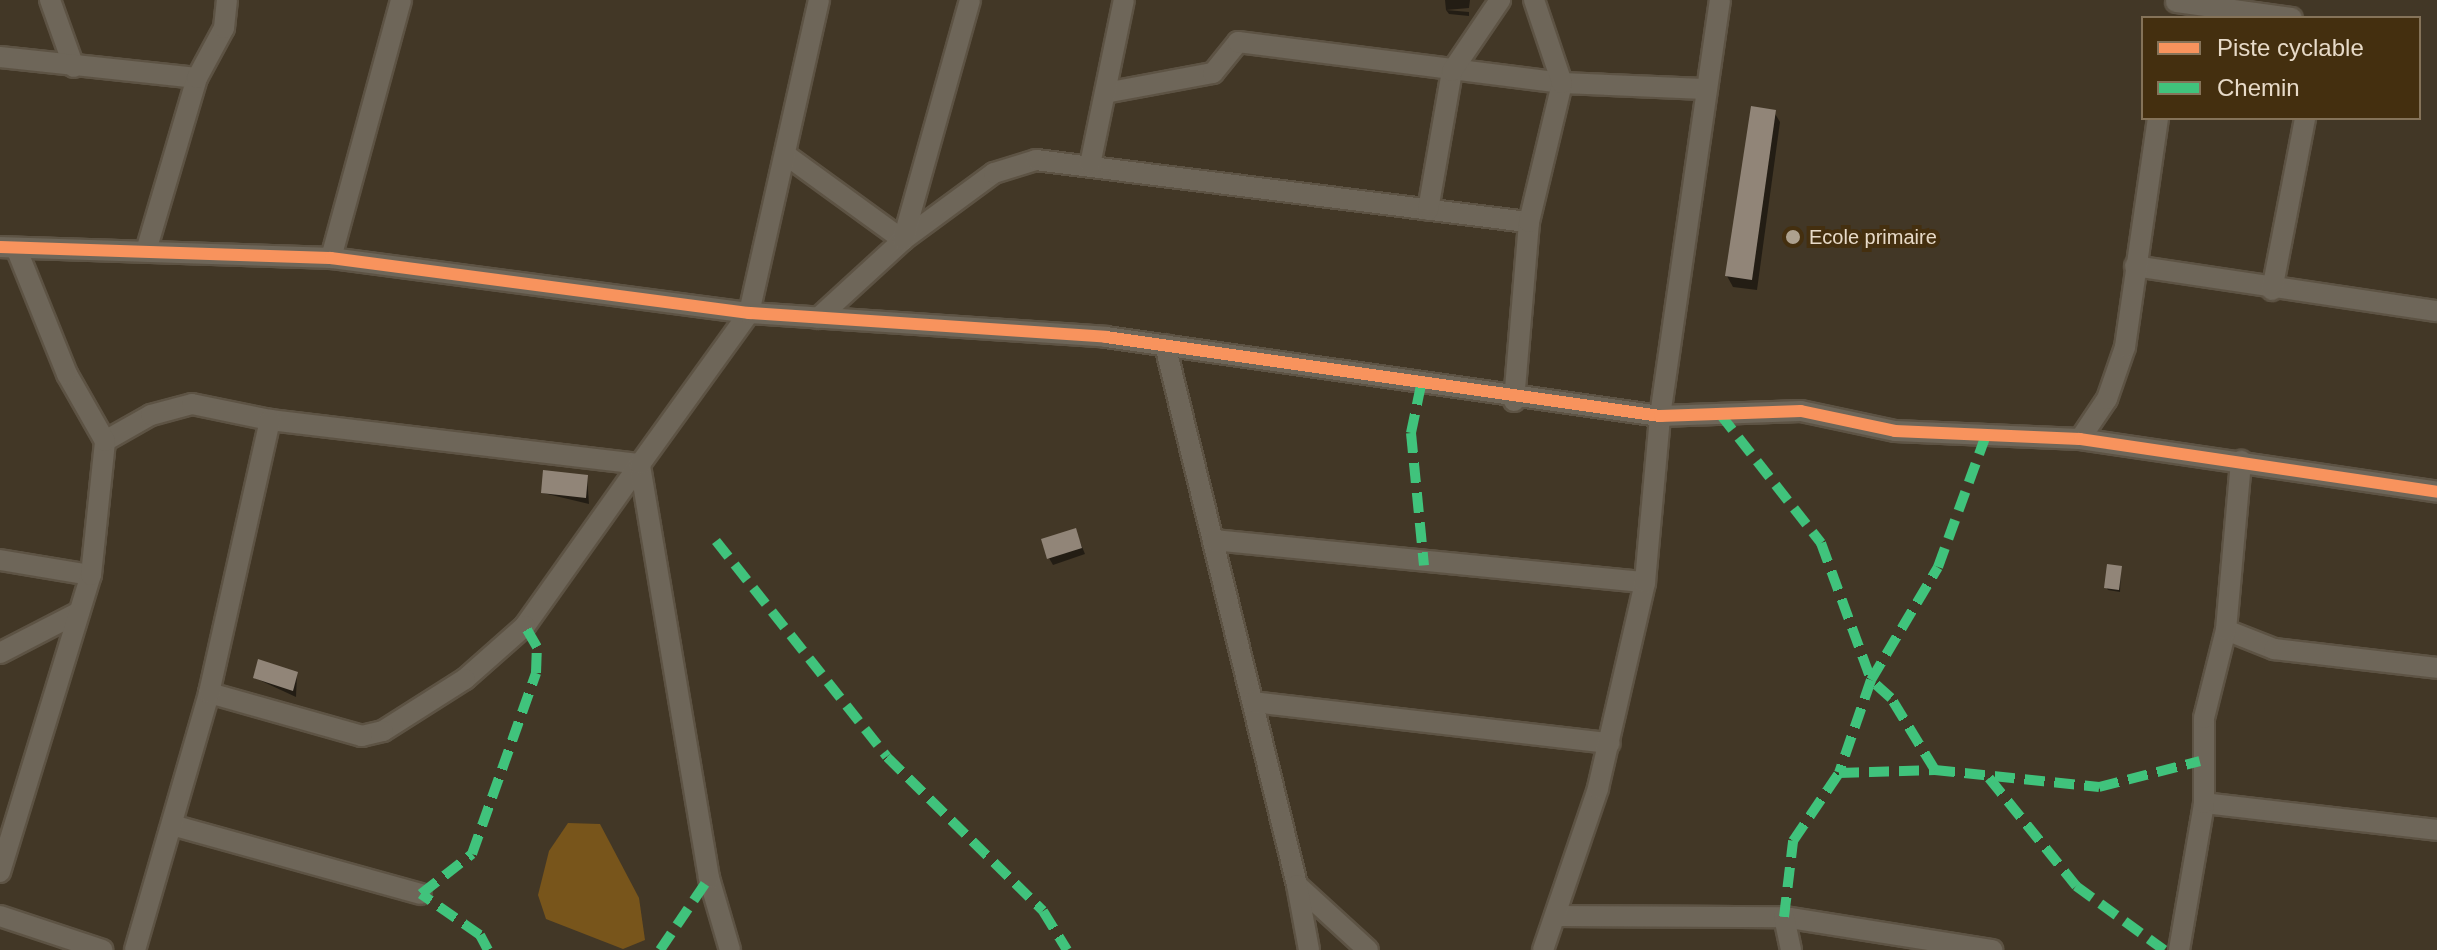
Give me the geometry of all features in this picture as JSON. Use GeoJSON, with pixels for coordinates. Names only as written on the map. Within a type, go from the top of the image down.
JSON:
{"type":"FeatureCollection","features":[{"type":"Feature","properties":{"kind":"street"},"geometry":{"type":"LineString","coordinates":[[50,0],[74,67]]}},
{"type":"Feature","properties":{"kind":"street"},"geometry":{"type":"LineString","coordinates":[[146,251],[197,78],[224,28],[227,0]]}},
{"type":"Feature","properties":{"kind":"street"},"geometry":{"type":"LineString","coordinates":[[331,258],[401,0]]}},
{"type":"Feature","properties":{"kind":"street"},"geometry":{"type":"LineString","coordinates":[[209,693],[362,736],[383,731],[465,679],[525,626],[749,313],[819,0]]}},
{"type":"Feature","properties":{"kind":"street"},"geometry":{"type":"LineString","coordinates":[[903,240],[970,0]]}},
{"type":"Feature","properties":{"kind":"street"},"geometry":{"type":"LineString","coordinates":[[1090,165],[1124,0]]}},
{"type":"Feature","properties":{"kind":"street"},"geometry":{"type":"LineString","coordinates":[[1428,210],[1452,71],[1500,0]]}},
{"type":"Feature","properties":{"kind":"street"},"geometry":{"type":"LineString","coordinates":[[1514,401],[1529,222],[1562,83],[1534,0]]}},
{"type":"Feature","properties":{"kind":"street"},"geometry":{"type":"LineString","coordinates":[[1543,950],[1610,743],[1645,582],[1660,416],[1704,89],[1720,0]]}},
{"type":"Feature","properties":{"kind":"street"},"geometry":{"type":"LineString","coordinates":[[2175,7],[2271,16]]}},
{"type":"Feature","properties":{"kind":"street"},"geometry":{"type":"LineString","coordinates":[[1105,93],[1213,73],[1238,42],[1562,83],[1704,89]]}},
{"type":"Feature","properties":{"kind":"street"},"geometry":{"type":"LineString","coordinates":[[0,57],[197,78]]}},
{"type":"Feature","properties":{"kind":"street"},"geometry":{"type":"LineString","coordinates":[[2080,439],[2107,399],[2125,347],[2158,120]]}},
{"type":"Feature","properties":{"kind":"street"},"geometry":{"type":"LineString","coordinates":[[2272,290],[2305,120]]}},
{"type":"Feature","properties":{"kind":"street"},"geometry":{"type":"LineString","coordinates":[[786,155],[903,240]]}},
{"type":"Feature","properties":{"kind":"street"},"geometry":{"type":"LineString","coordinates":[[818,318],[903,240],[994,173],[1036,160],[1529,222]]}},
{"type":"Feature","properties":{"kind":"street"},"geometry":{"type":"LineString","coordinates":[[0,872],[91,575],[105,441],[67,374],[8,248],[331,258],[749,313],[1165,345],[1514,401],[1660,416],[1801,411],[1895,431],[2080,439],[2437,492]]}},
{"type":"Feature","properties":{"kind":"street"},"geometry":{"type":"LineString","coordinates":[[2135,266],[2272,290],[2437,311]]}},
{"type":"Feature","properties":{"kind":"street"},"geometry":{"type":"LineString","coordinates":[[1165,345],[1297,885],[1309,950]]}},
{"type":"Feature","properties":{"kind":"street"},"geometry":{"type":"LineString","coordinates":[[105,441],[151,415],[192,404],[270,420],[640,464]]}},
{"type":"Feature","properties":{"kind":"street"},"geometry":{"type":"LineString","coordinates":[[135,950],[209,693],[270,420]]}},
{"type":"Feature","properties":{"kind":"street"},"geometry":{"type":"LineString","coordinates":[[2179,950],[2204,803],[2204,718],[2226,630],[2241,461]]}},
{"type":"Feature","properties":{"kind":"street"},"geometry":{"type":"LineString","coordinates":[[640,464],[709,878],[730,950]]}},
{"type":"Feature","properties":{"kind":"street"},"geometry":{"type":"LineString","coordinates":[[1213,540],[1645,582]]}},
{"type":"Feature","properties":{"kind":"street"},"geometry":{"type":"LineString","coordinates":[[0,560],[91,575]]}},
{"type":"Feature","properties":{"kind":"street"},"geometry":{"type":"LineString","coordinates":[[0,653],[79,612]]}},
{"type":"Feature","properties":{"kind":"street"},"geometry":{"type":"LineString","coordinates":[[2226,630],[2274,649],[2437,668]]}},
{"type":"Feature","properties":{"kind":"street"},"geometry":{"type":"LineString","coordinates":[[1253,702],[1610,743]]}},
{"type":"Feature","properties":{"kind":"street"},"geometry":{"type":"LineString","coordinates":[[2204,803],[2437,830]]}},
{"type":"Feature","properties":{"kind":"street"},"geometry":{"type":"LineString","coordinates":[[172,825],[421,894]]}},
{"type":"Feature","properties":{"kind":"street"},"geometry":{"type":"LineString","coordinates":[[1297,885],[1368,950]]}},
{"type":"Feature","properties":{"kind":"street"},"geometry":{"type":"LineString","coordinates":[[0,916],[102,950]]}},
{"type":"Feature","properties":{"kind":"street"},"geometry":{"type":"LineString","coordinates":[[1555,916],[1784,917],[1992,950]]}},
{"type":"Feature","properties":{"kind":"street"},"geometry":{"type":"LineString","coordinates":[[1784,917],[1791,950]]}},
{"type":"Feature","properties":{"kind":"shaded area"},"geometry":{"type":"Polygon","coordinates":[[[568,823],[600,824],[639,898],[645,940],[623,949],[546,919],[538,895],[549,851],[568,823]]]}},
{"type":"Feature","properties":{"kind":"building"},"geometry":{"type":"Polygon","coordinates":[[[1751,106],[1776,110],[1752,280],[1725,276],[1751,106]]]}},
{"type":"Feature","properties":{"kind":"building"},"geometry":{"type":"Polygon","coordinates":[[[543,470],[588,475],[586,498],[541,493],[543,470]]]}},
{"type":"Feature","properties":{"kind":"building"},"geometry":{"type":"Polygon","coordinates":[[[1076,528],[1082,548],[1047,559],[1041,539],[1076,528]]]}},
{"type":"Feature","properties":{"kind":"building"},"geometry":{"type":"Polygon","coordinates":[[[2107,564],[2122,566],[2119,590],[2104,588],[2107,564]]]}},
{"type":"Feature","properties":{"kind":"building"},"geometry":{"type":"Polygon","coordinates":[[[258,659],[298,672],[293,691],[253,678],[258,659]]]}},
{"type":"Feature","properties":{"kind":"marked path"},"geometry":{"type":"LineString","coordinates":[[1421,385],[1411,433],[1424,565]]}},
{"type":"Feature","properties":{"kind":"marked path"},"geometry":{"type":"LineString","coordinates":[[1720,414],[1821,543],[1871,680],[1839,773]]}},
{"type":"Feature","properties":{"kind":"marked path"},"geometry":{"type":"LineString","coordinates":[[1935,770],[1891,698],[1871,680],[1938,567],[1985,438]]}},
{"type":"Feature","properties":{"kind":"marked path"},"geometry":{"type":"LineString","coordinates":[[716,541],[887,757],[1043,911],[1067,950]]}},
{"type":"Feature","properties":{"kind":"marked path"},"geometry":{"type":"LineString","coordinates":[[488,950],[480,935],[421,894],[472,854],[536,673],[537,647],[525,626]]}},
{"type":"Feature","properties":{"kind":"marked path"},"geometry":{"type":"LineString","coordinates":[[1784,917],[1793,841],[1839,773],[1935,770],[2099,787],[2200,761]]}},
{"type":"Feature","properties":{"kind":"marked path"},"geometry":{"type":"LineString","coordinates":[[1989,778],[2076,886],[2164,950]]}},
{"type":"Feature","properties":{"kind":"marked path"},"geometry":{"type":"LineString","coordinates":[[660,950],[709,878]]}},
{"type":"Feature","properties":{"kind":"cycle path"},"geometry":{"type":"LineString","coordinates":[[0,247],[331,258],[749,313],[1106,337],[1660,416],[1801,411],[1895,431],[2080,439],[2437,492]]}},
{"type":"Feature","properties":{"kind":"place","name":"Ecole primaire"},"geometry":{"type":"Point","coordinates":[1793,237]}}]}
